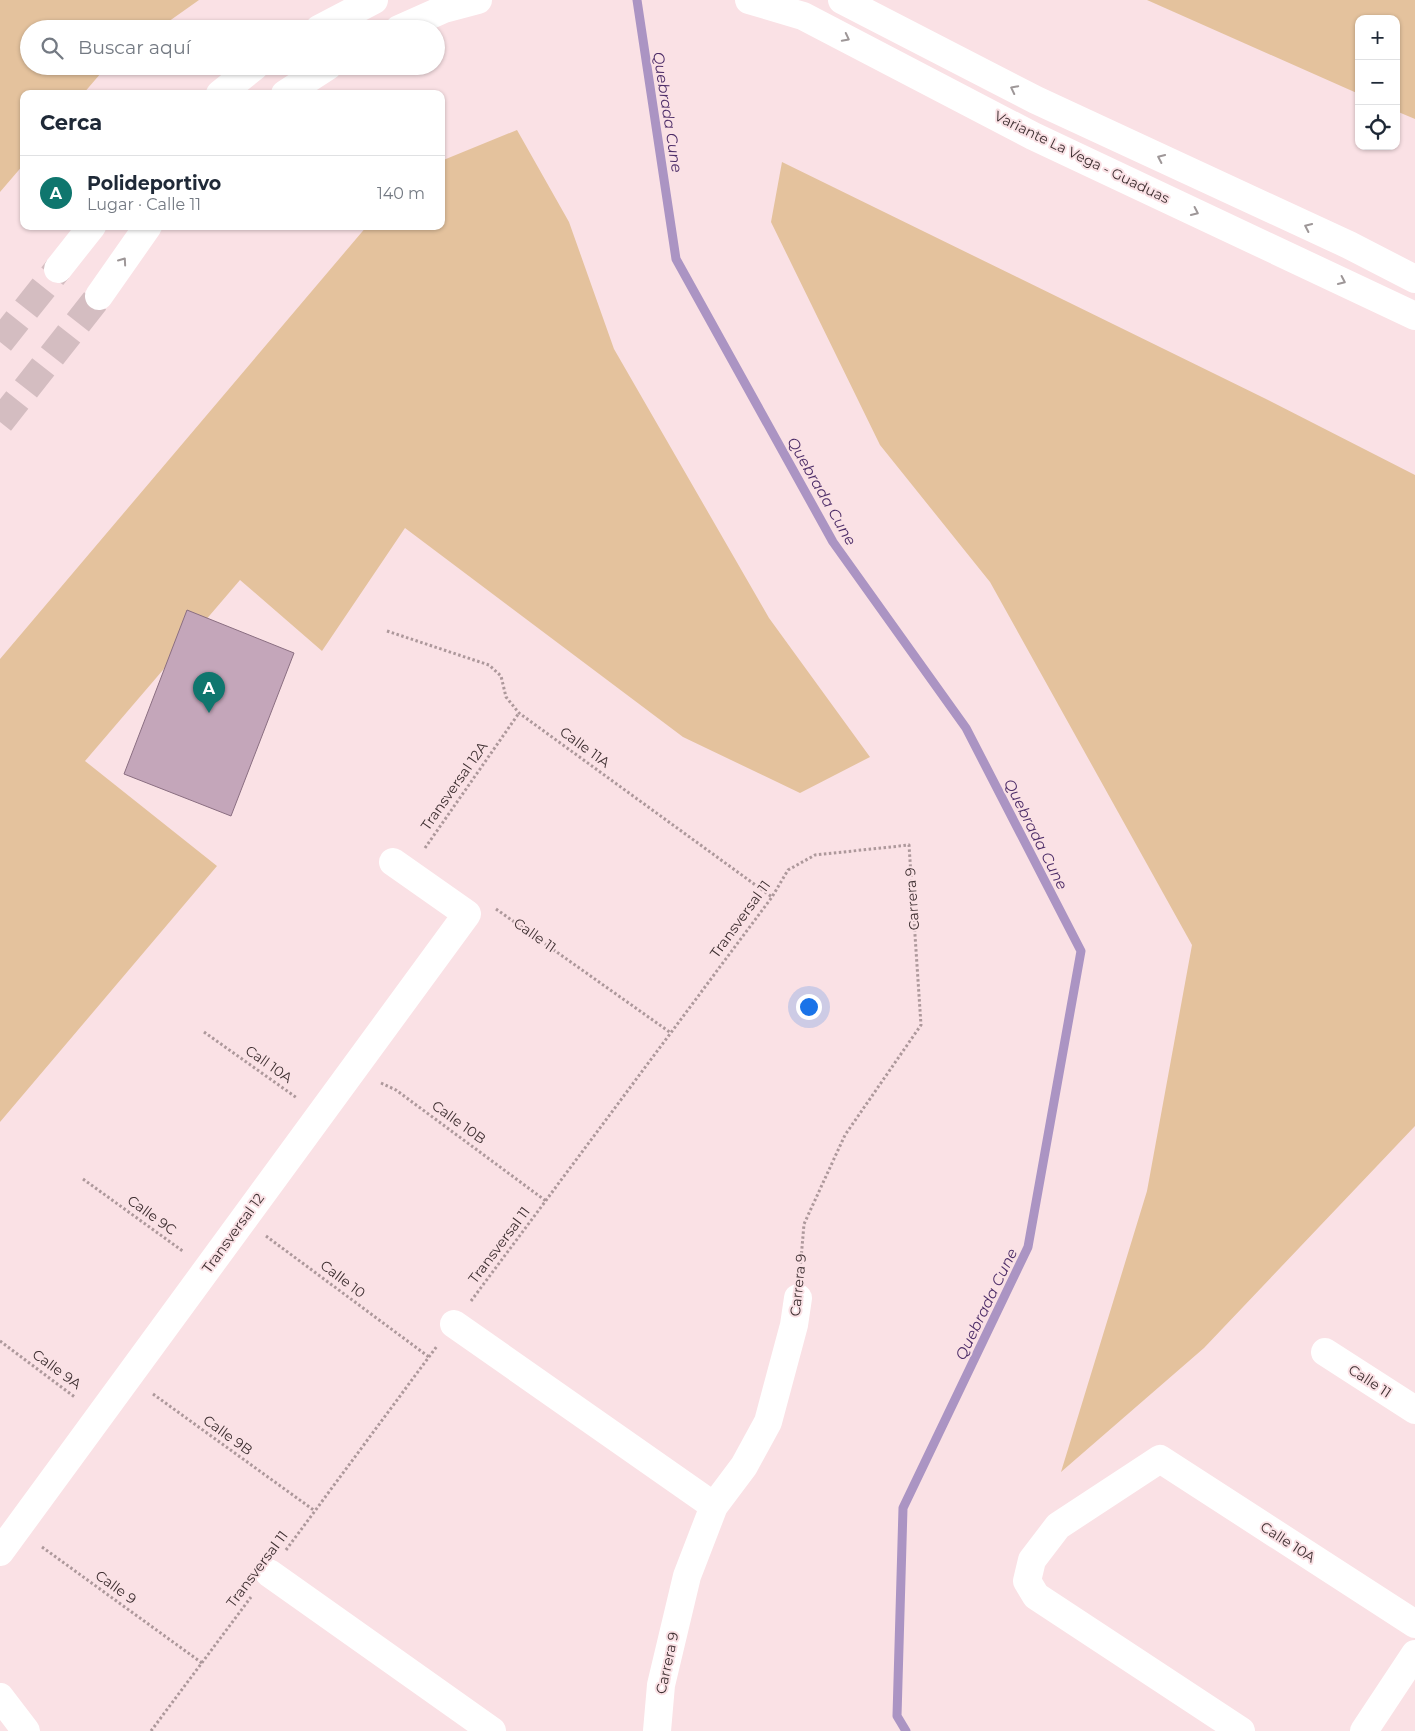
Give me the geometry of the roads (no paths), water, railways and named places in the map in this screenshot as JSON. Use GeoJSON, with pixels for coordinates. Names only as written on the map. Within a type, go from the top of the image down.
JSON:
{"type":"FeatureCollection","features":[{"type":"Feature","properties":{"kind":"main road"},"geometry":{"type":"LineString","coordinates":[[336,20],[374,0]]}},
{"type":"Feature","properties":{"kind":"main road"},"geometry":{"type":"LineString","coordinates":[[419,20],[444,9],[478,0]]}},
{"type":"Feature","properties":{"kind":"main road","name":"Variante La Vega - Guaduas"},"geometry":{"type":"LineString","coordinates":[[749,0],[802,16],[1033,136],[1415,316]]}},
{"type":"Feature","properties":{"kind":"main road"},"geometry":{"type":"LineString","coordinates":[[842,0],[1036,100],[1349,246],[1415,279]]}},
{"type":"Feature","properties":{"kind":"main road"},"geometry":{"type":"LineString","coordinates":[[225,90],[244,75]]}},
{"type":"Feature","properties":{"kind":"main road"},"geometry":{"type":"LineString","coordinates":[[292,90],[314,75]]}},
{"type":"Feature","properties":{"kind":"main road"},"geometry":{"type":"LineString","coordinates":[[58,270],[89,230]]}},
{"type":"Feature","properties":{"kind":"main road"},"geometry":{"type":"LineString","coordinates":[[98,296],[145,230]]}},
{"type":"Feature","properties":{"kind":"main road","name":"Transversal 12"},"geometry":{"type":"LineString","coordinates":[[0,1552],[467,914],[400,867]]}},
{"type":"Feature","properties":{"kind":"main road","name":"Carrera 9"},"geometry":{"type":"LineString","coordinates":[[657,1731],[661,1685],[687,1576],[714,1506],[744,1466],[768,1422],[794,1325],[798,1298]]}},
{"type":"Feature","properties":{"kind":"main road"},"geometry":{"type":"LineString","coordinates":[[454,1324],[714,1506]]}},
{"type":"Feature","properties":{"kind":"main road","name":"Calle 11"},"geometry":{"type":"LineString","coordinates":[[1325,1352],[1415,1410]]}},
{"type":"Feature","properties":{"kind":"main road","name":"Calle 10A"},"geometry":{"type":"LineString","coordinates":[[1241,1731],[1036,1596],[1027,1581],[1032,1560],[1058,1526],[1160,1459],[1415,1624]]}},
{"type":"Feature","properties":{"kind":"main road"},"geometry":{"type":"LineString","coordinates":[[269,1573],[492,1731]]}},
{"type":"Feature","properties":{"kind":"main road"},"geometry":{"type":"LineString","coordinates":[[1364,1731],[1415,1654]]}},
{"type":"Feature","properties":{"kind":"main road"},"geometry":{"type":"LineString","coordinates":[[0,1697],[26,1731]]}},
{"type":"Feature","properties":{"kind":"waterway","name":"Quebrada Cune"},"geometry":{"type":"LineString","coordinates":[[637,0],[676,259],[833,542],[966,728],[1081,951],[1028,1247],[903,1508],[897,1716],[906,1731]]}},
{"type":"Feature","properties":{"kind":"tunnel"},"geometry":{"type":"LineString","coordinates":[[0,342],[58,269]]}},
{"type":"Feature","properties":{"kind":"tunnel"},"geometry":{"type":"LineString","coordinates":[[0,422],[99,296]]}},
{"type":"Feature","properties":{"kind":"place","name":"Polideportivo"},"geometry":{"type":"Point","coordinates":[209,713]}}]}
